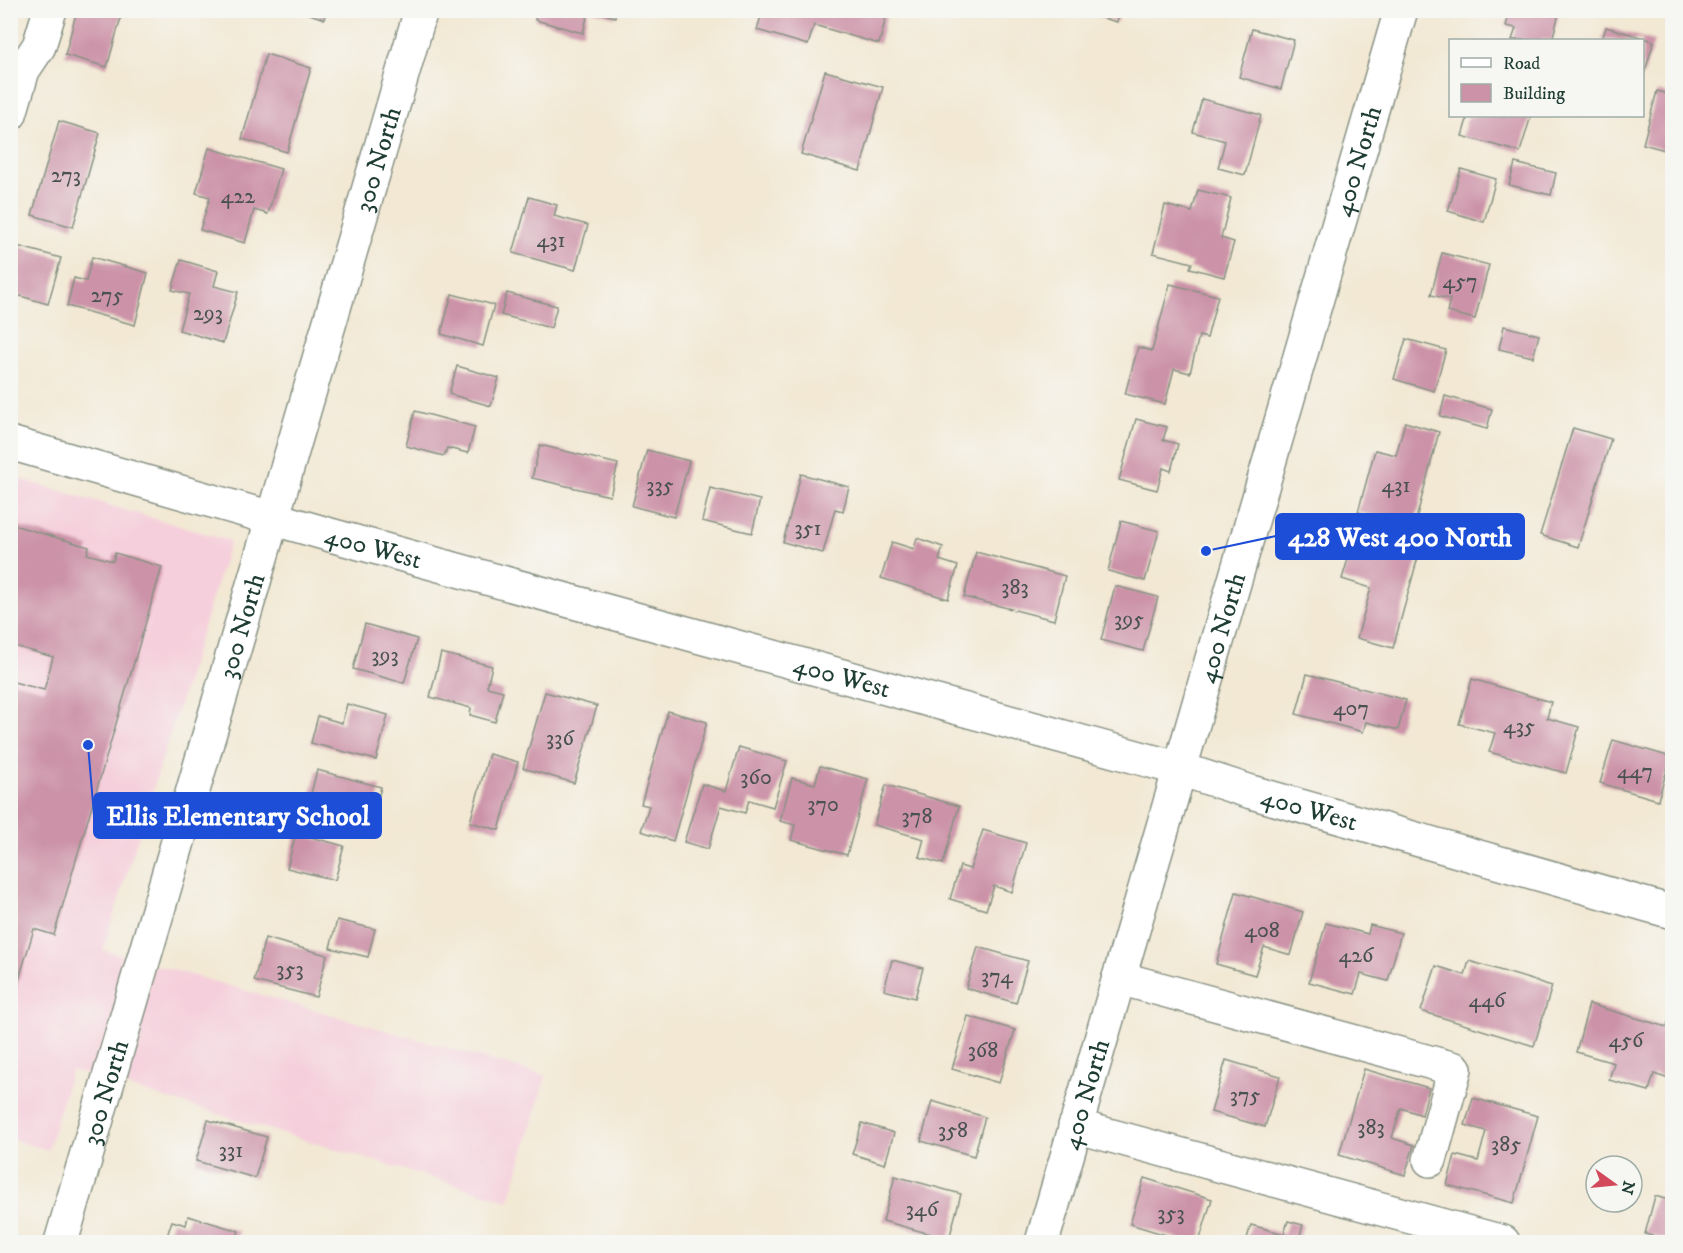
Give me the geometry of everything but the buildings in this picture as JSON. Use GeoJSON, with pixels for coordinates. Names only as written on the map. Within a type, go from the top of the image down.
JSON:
{"type":"FeatureCollection","features":[{"type":"Feature","properties":{"kind":"street"},"geometry":{"type":"LineString","coordinates":[[10,114],[23,70],[39,45],[50,10]]}},
{"type":"Feature","properties":{"kind":"street","name":"300 North"},"geometry":{"type":"LineString","coordinates":[[62,1242],[421,10]]}},
{"type":"Feature","properties":{"kind":"street","name":"400 North"},"geometry":{"type":"LineString","coordinates":[[1042,1242],[1401,10]]}},
{"type":"Feature","properties":{"kind":"street","name":"400 West"},"geometry":{"type":"LineString","coordinates":[[10,442],[273,518],[1180,769],[1672,912]]}},
{"type":"Feature","properties":{"kind":"street"},"geometry":{"type":"LineString","coordinates":[[1119,978],[1455,1069],[1430,1160]]}},
{"type":"Feature","properties":{"kind":"street"},"geometry":{"type":"LineString","coordinates":[[1075,1126],[1503,1242]]}},
{"type":"Feature","properties":{"kind":"shaded area"},"geometry":{"type":"Polygon","coordinates":[[[10,476],[230,541],[103,950],[546,1076],[509,1201],[71,1070],[48,1150],[11,1139],[10,476]]]}},
{"type":"Feature","properties":{"kind":"place","name":"428 West 400 North"},"geometry":{"type":"Point","coordinates":[1206,551]}},
{"type":"Feature","properties":{"kind":"place","name":"Ellis Elementary School"},"geometry":{"type":"Point","coordinates":[88,745]}}]}
